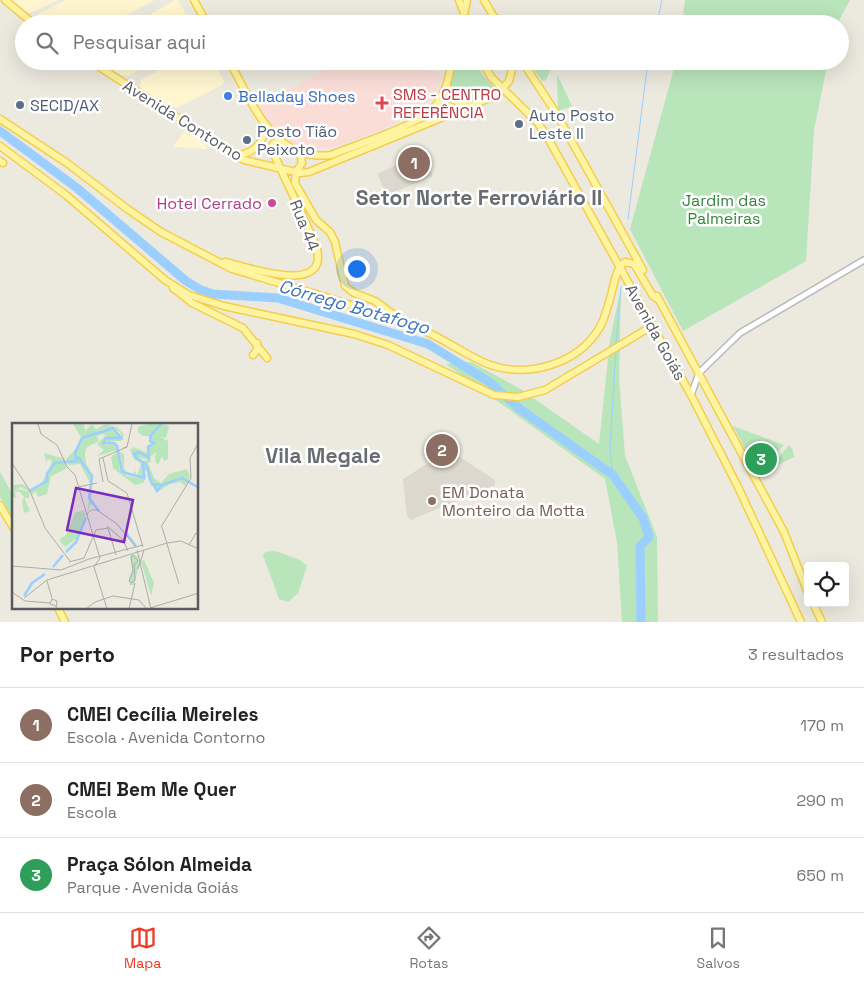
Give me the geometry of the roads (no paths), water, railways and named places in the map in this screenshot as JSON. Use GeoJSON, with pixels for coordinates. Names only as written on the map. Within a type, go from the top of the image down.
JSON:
{"type":"FeatureCollection","features":[{"type":"Feature","properties":{"kind":"main road"},"geometry":{"type":"LineString","coordinates":[[5,0],[23,15]]}},
{"type":"Feature","properties":{"kind":"main road"},"geometry":{"type":"LineString","coordinates":[[194,0],[202,15]]}},
{"type":"Feature","properties":{"kind":"main road"},"geometry":{"type":"LineString","coordinates":[[459,0],[464,14]]}},
{"type":"Feature","properties":{"kind":"main road"},"geometry":{"type":"LineString","coordinates":[[464,14],[467,0]]}},
{"type":"Feature","properties":{"kind":"main road"},"geometry":{"type":"LineString","coordinates":[[484,0],[493,15]]}},
{"type":"Feature","properties":{"kind":"main road","name":"Avenida Contorno"},"geometry":{"type":"LineString","coordinates":[[104,70],[244,160],[296,172],[309,172],[448,116],[497,95],[502,90]]}},
{"type":"Feature","properties":{"kind":"main road"},"geometry":{"type":"LineString","coordinates":[[234,70],[266,126],[282,143],[311,155],[331,154],[417,120],[437,104],[447,85],[450,70]]}},
{"type":"Feature","properties":{"kind":"main road","name":"Avenida Goiás"},"geometry":{"type":"LineString","coordinates":[[488,70],[502,90],[526,110],[550,140],[691,395],[738,487],[801,622]]}},
{"type":"Feature","properties":{"kind":"main road"},"geometry":{"type":"LineString","coordinates":[[502,90],[509,80],[512,70]]}},
{"type":"Feature","properties":{"kind":"main road","name":"Avenida Goiás"},"geometry":{"type":"LineString","coordinates":[[528,70],[556,113],[699,373],[784,532],[804,583]]}},
{"type":"Feature","properties":{"kind":"main road"},"geometry":{"type":"LineString","coordinates":[[447,85],[450,98],[469,107]]}},
{"type":"Feature","properties":{"kind":"main road"},"geometry":{"type":"LineString","coordinates":[[437,104],[445,106],[448,116]]}},
{"type":"Feature","properties":{"kind":"main road"},"geometry":{"type":"LineString","coordinates":[[0,120],[67,163],[161,232],[232,269],[423,329],[493,366],[518,370],[540,368],[570,356],[598,330],[606,314],[620,266],[625,262],[634,264],[653,296],[659,300]]}},
{"type":"Feature","properties":{"kind":"main road"},"geometry":{"type":"LineString","coordinates":[[237,156],[249,153],[260,145],[266,126]]}},
{"type":"Feature","properties":{"kind":"main road"},"geometry":{"type":"LineString","coordinates":[[260,145],[271,148],[274,143],[282,143]]}},
{"type":"Feature","properties":{"kind":"main road"},"geometry":{"type":"LineString","coordinates":[[0,146],[66,195],[165,280],[182,297],[243,328],[257,343],[267,358]]}},
{"type":"Feature","properties":{"kind":"main road","name":"Rua 44"},"geometry":{"type":"LineString","coordinates":[[212,259],[292,277],[304,276],[315,267],[318,256],[316,245],[271,148]]}},
{"type":"Feature","properties":{"kind":"main road","name":"Rua 44"},"geometry":{"type":"LineString","coordinates":[[300,152],[302,163],[296,172],[295,182],[316,220],[330,232],[335,242],[345,286],[354,293],[376,301],[404,322]]}},
{"type":"Feature","properties":{"kind":"main road"},"geometry":{"type":"LineString","coordinates":[[165,280],[189,295],[224,306],[354,334],[388,345],[472,387],[494,395],[518,397],[545,390],[652,326]]}},
{"type":"Feature","properties":{"kind":"main road"},"geometry":{"type":"LineString","coordinates":[[253,355],[257,350],[257,343]]}},
{"type":"Feature","properties":{"kind":"main road"},"geometry":{"type":"LineString","coordinates":[[0,504],[12,525]]}},
{"type":"Feature","properties":{"kind":"main road"},"geometry":{"type":"LineString","coordinates":[[815,607],[822,622]]}},
{"type":"Feature","properties":{"kind":"main road"},"geometry":{"type":"LineString","coordinates":[[59,610],[65,622]]}},
{"type":"Feature","properties":{"kind":"street"},"geometry":{"type":"LineString","coordinates":[[691,395],[699,373],[740,333],[864,260]]}},
{"type":"Feature","properties":{"kind":"waterway"},"geometry":{"type":"LineString","coordinates":[[659,15],[662,0]]}},
{"type":"Feature","properties":{"kind":"waterway"},"geometry":{"type":"LineString","coordinates":[[628,219],[647,70]]}},
{"type":"Feature","properties":{"kind":"waterway","name":"Córrego Botafogo"},"geometry":{"type":"LineString","coordinates":[[0,131],[77,188],[186,281],[201,290],[213,294],[278,298],[428,344],[488,381],[520,409],[613,475],[643,518],[649,537],[640,546],[641,622]]}},
{"type":"Feature","properties":{"kind":"waterway"},"geometry":{"type":"LineString","coordinates":[[616,343],[621,287]]}},
{"type":"Feature","properties":{"kind":"waterway"},"geometry":{"type":"LineString","coordinates":[[613,475],[610,448],[616,350]]}},
{"type":"Feature","properties":{"kind":"place","name":"Belladay Shoes"},"geometry":{"type":"Point","coordinates":[228,96]}},
{"type":"Feature","properties":{"kind":"place","name":"SMS - CENTRO REFERÊNCIA"},"geometry":{"type":"Point","coordinates":[382,103]}},
{"type":"Feature","properties":{"kind":"place","name":"SECID/AX"},"geometry":{"type":"Point","coordinates":[20,105]}},
{"type":"Feature","properties":{"kind":"place","name":"Auto Posto Leste II"},"geometry":{"type":"Point","coordinates":[519,124]}},
{"type":"Feature","properties":{"kind":"place","name":"Posto Tião Peixoto"},"geometry":{"type":"Point","coordinates":[247,140]}},
{"type":"Feature","properties":{"kind":"place","name":"CMEI Cecília Meireles"},"geometry":{"type":"Point","coordinates":[414,163]}},
{"type":"Feature","properties":{"kind":"place","name":"Hotel Cerrado"},"geometry":{"type":"Point","coordinates":[272,203]}},
{"type":"Feature","properties":{"kind":"place","name":"CMEI Bem Me Quer"},"geometry":{"type":"Point","coordinates":[442,450]}},
{"type":"Feature","properties":{"kind":"place","name":"Praça Sólon Almeida"},"geometry":{"type":"Point","coordinates":[761,459]}},
{"type":"Feature","properties":{"kind":"place","name":"EM Donata Monteiro da Motta"},"geometry":{"type":"Point","coordinates":[432,501]}},
{"type":"Feature","properties":{"kind":"district","name":"Setor Norte Ferroviário II"},"geometry":{"type":"Point","coordinates":[479,198]}},
{"type":"Feature","properties":{"kind":"district","name":"Vila Megale"},"geometry":{"type":"Point","coordinates":[323,456]}},
{"type":"Feature","properties":{"kind":"park label","name":"Jardim das Palmeiras"},"geometry":{"type":"Point","coordinates":[724,209]}}]}
